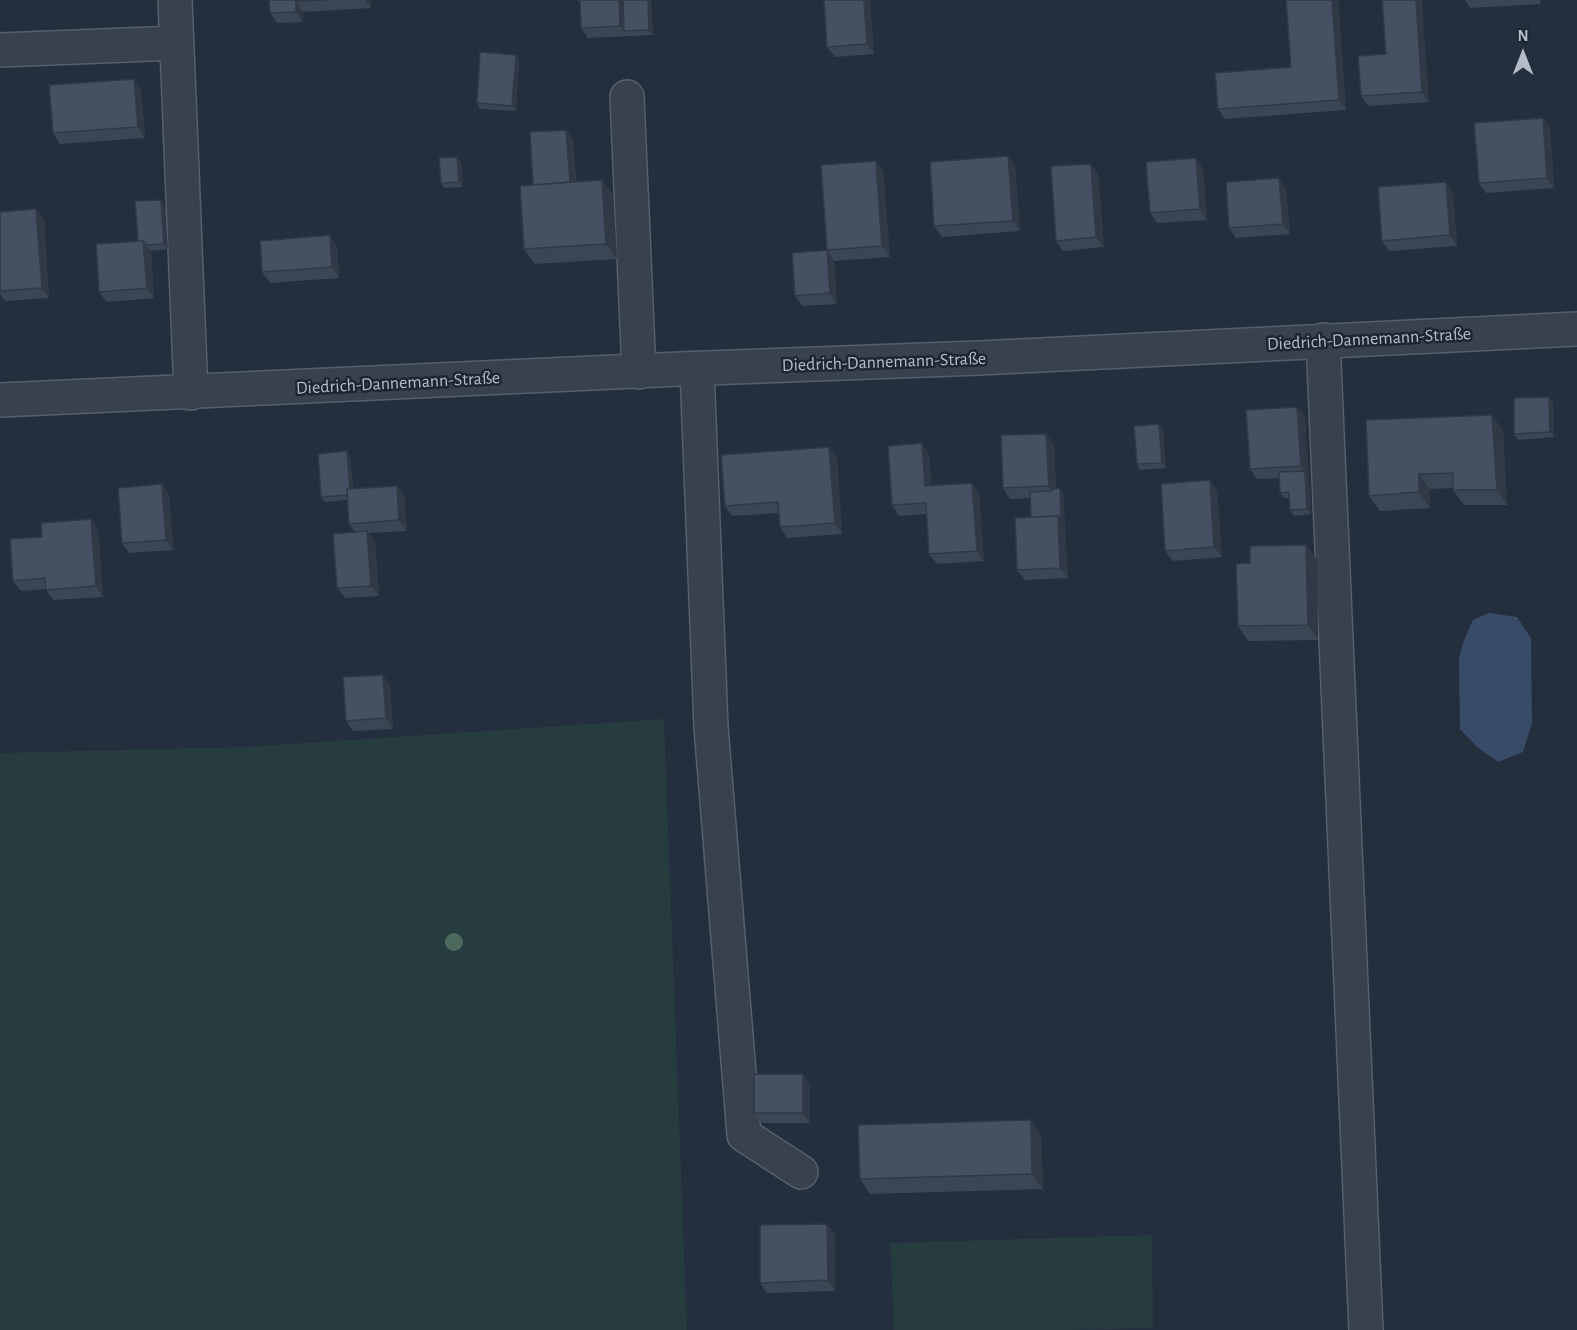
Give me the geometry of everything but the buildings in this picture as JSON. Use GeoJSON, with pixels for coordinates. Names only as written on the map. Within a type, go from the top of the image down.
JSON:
{"type":"FeatureCollection","features":[{"type":"Feature","properties":{"kind":"street"},"geometry":{"type":"LineString","coordinates":[[175,0],[191,393]]}},
{"type":"Feature","properties":{"kind":"street"},"geometry":{"type":"LineString","coordinates":[[0,50],[177,44]]}},
{"type":"Feature","properties":{"kind":"street"},"geometry":{"type":"LineString","coordinates":[[627,97],[639,372]]}},
{"type":"Feature","properties":{"kind":"street","name":"Diedrich-Dannemann-Straße"},"geometry":{"type":"LineString","coordinates":[[0,400],[979,358],[1577,329]]}},
{"type":"Feature","properties":{"kind":"street"},"geometry":{"type":"LineString","coordinates":[[1323,340],[1366,1330]]}},
{"type":"Feature","properties":{"kind":"street"},"geometry":{"type":"LineString","coordinates":[[697,369],[711,727],[744,1135],[801,1172]]}},
{"type":"Feature","properties":{"kind":"green space"},"geometry":{"type":"Polygon","coordinates":[[[664,719],[687,1330],[0,1330],[0,753],[244,747],[664,719]]]}},
{"type":"Feature","properties":{"kind":"green space"},"geometry":{"type":"Polygon","coordinates":[[[1152,1235],[1153,1328],[894,1330],[890,1243],[1152,1235]]]}},
{"type":"Feature","properties":{"kind":"water"},"geometry":{"type":"Polygon","coordinates":[[[1489,613],[1517,617],[1531,638],[1532,723],[1523,752],[1498,762],[1477,747],[1460,729],[1459,659],[1473,620],[1489,613]]]}}]}
